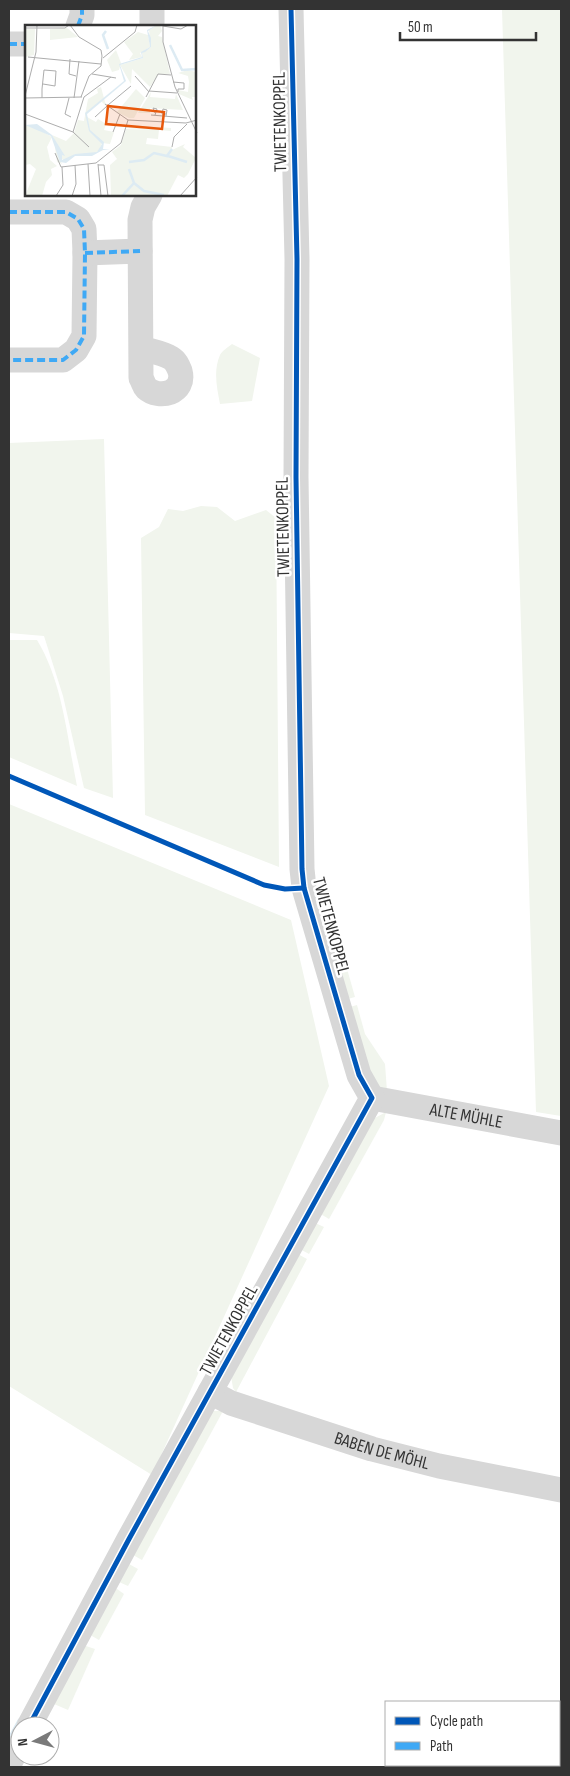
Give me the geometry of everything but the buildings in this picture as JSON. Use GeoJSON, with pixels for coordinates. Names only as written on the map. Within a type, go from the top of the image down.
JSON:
{"type":"FeatureCollection","features":[{"type":"Feature","properties":{"kind":"street"},"geometry":{"type":"LineString","coordinates":[[78,25],[82,9]]}},
{"type":"Feature","properties":{"kind":"street"},"geometry":{"type":"LineString","coordinates":[[152,9],[152,25]]}},
{"type":"Feature","properties":{"kind":"street","name":"TWIETENKOPPEL"},"geometry":{"type":"LineString","coordinates":[[35,1716],[81,1628],[372,1098],[359,1075],[304,888],[302,869],[296,477],[297,277],[291,9]]}},
{"type":"Feature","properties":{"kind":"street"},"geometry":{"type":"LineString","coordinates":[[9,44],[25,44]]}},
{"type":"Feature","properties":{"kind":"street"},"geometry":{"type":"LineString","coordinates":[[141,348],[140,220],[143,207],[149,196]]}},
{"type":"Feature","properties":{"kind":"street"},"geometry":{"type":"LineString","coordinates":[[9,212],[66,212],[78,220],[84,229],[86,253],[84,336],[76,350],[63,360],[9,360]]}},
{"type":"Feature","properties":{"kind":"street"},"geometry":{"type":"LineString","coordinates":[[86,253],[140,251]]}},
{"type":"Feature","properties":{"kind":"street","name":"ALTE MÜHLE"},"geometry":{"type":"LineString","coordinates":[[372,1098],[561,1133]]}},
{"type":"Feature","properties":{"kind":"street","name":"BABEN DE MÖHL"},"geometry":{"type":"LineString","coordinates":[[210,1392],[231,1403],[372,1449],[439,1466],[561,1490]]}},
{"type":"Feature","properties":{"kind":"shaded area"},"geometry":{"type":"Polygon","coordinates":[[[502,9],[561,9],[561,1116],[536,1112],[502,9]]]}},
{"type":"Feature","properties":{"kind":"shaded area"},"geometry":{"type":"Polygon","coordinates":[[[232,344],[260,358],[252,401],[220,404],[216,380],[218,361],[225,349],[232,344]]]}},
{"type":"Feature","properties":{"kind":"shaded area"},"geometry":{"type":"Polygon","coordinates":[[[104,439],[113,798],[84,788],[63,696],[44,636],[9,633],[9,443],[104,439]]]}},
{"type":"Feature","properties":{"kind":"shaded area"},"geometry":{"type":"Polygon","coordinates":[[[201,506],[217,507],[235,521],[266,510],[276,518],[279,867],[145,815],[141,538],[159,527],[168,509],[183,511],[201,506]]]}},
{"type":"Feature","properties":{"kind":"shaded area"},"geometry":{"type":"Polygon","coordinates":[[[9,640],[37,640],[46,657],[53,674],[63,711],[77,786],[9,757],[9,640]]]}},
{"type":"Feature","properties":{"kind":"shaded area"},"geometry":{"type":"Polygon","coordinates":[[[9,804],[291,920],[329,1086],[152,1475],[9,1386],[9,804]]]}},
{"type":"Feature","properties":{"kind":"shaded area"},"geometry":{"type":"Polygon","coordinates":[[[324,888],[337,935],[325,938],[313,890],[324,888]]]}},
{"type":"Feature","properties":{"kind":"shaded area"},"geometry":{"type":"Polygon","coordinates":[[[340,944],[355,997],[344,1000],[328,947],[340,944]]]}},
{"type":"Feature","properties":{"kind":"shaded area"},"geometry":{"type":"Polygon","coordinates":[[[357,1005],[365,1034],[385,1064],[387,1091],[374,1084],[346,1008],[357,1005]]]}},
{"type":"Feature","properties":{"kind":"shaded area"},"geometry":{"type":"Polygon","coordinates":[[[386,1112],[384,1120],[329,1219],[319,1213],[373,1119],[386,1112]]]}},
{"type":"Feature","properties":{"kind":"shaded area"},"geometry":{"type":"Polygon","coordinates":[[[313,1222],[324,1227],[309,1254],[298,1248],[313,1222]]]}},
{"type":"Feature","properties":{"kind":"shaded area"},"geometry":{"type":"Polygon","coordinates":[[[296,1253],[307,1259],[236,1392],[233,1388],[231,1376],[296,1253]]]}},
{"type":"Feature","properties":{"kind":"shaded area"},"geometry":{"type":"Polygon","coordinates":[[[212,1411],[223,1411],[142,1560],[133,1555],[212,1411]]]}},
{"type":"Feature","properties":{"kind":"shaded area"},"geometry":{"type":"Polygon","coordinates":[[[129,1564],[138,1569],[128,1586],[119,1582],[129,1564]]]}},
{"type":"Feature","properties":{"kind":"shaded area"},"geometry":{"type":"Polygon","coordinates":[[[117,1589],[124,1594],[99,1640],[88,1632],[110,1590],[117,1589]]]}},
{"type":"Feature","properties":{"kind":"shaded area"},"geometry":{"type":"Polygon","coordinates":[[[86,1646],[95,1649],[68,1710],[54,1704],[82,1647],[86,1646]]]}},
{"type":"Feature","properties":{"kind":"marked path"},"geometry":{"type":"LineString","coordinates":[[78,25],[82,9]]}},
{"type":"Feature","properties":{"kind":"marked path"},"geometry":{"type":"LineString","coordinates":[[9,44],[25,44]]}},
{"type":"Feature","properties":{"kind":"marked path"},"geometry":{"type":"LineString","coordinates":[[9,212],[66,212],[78,219],[84,229],[85,253],[84,336],[76,350],[63,360],[9,360]]}},
{"type":"Feature","properties":{"kind":"marked path"},"geometry":{"type":"LineString","coordinates":[[85,253],[140,251]]}},
{"type":"Feature","properties":{"kind":"cycle path"},"geometry":{"type":"LineString","coordinates":[[34,1716],[129,1539],[372,1098],[359,1075],[304,888],[302,869],[296,477],[297,259],[291,9]]}},
{"type":"Feature","properties":{"kind":"cycle path"},"geometry":{"type":"LineString","coordinates":[[9,776],[264,885],[285,889],[304,888]]}}]}
